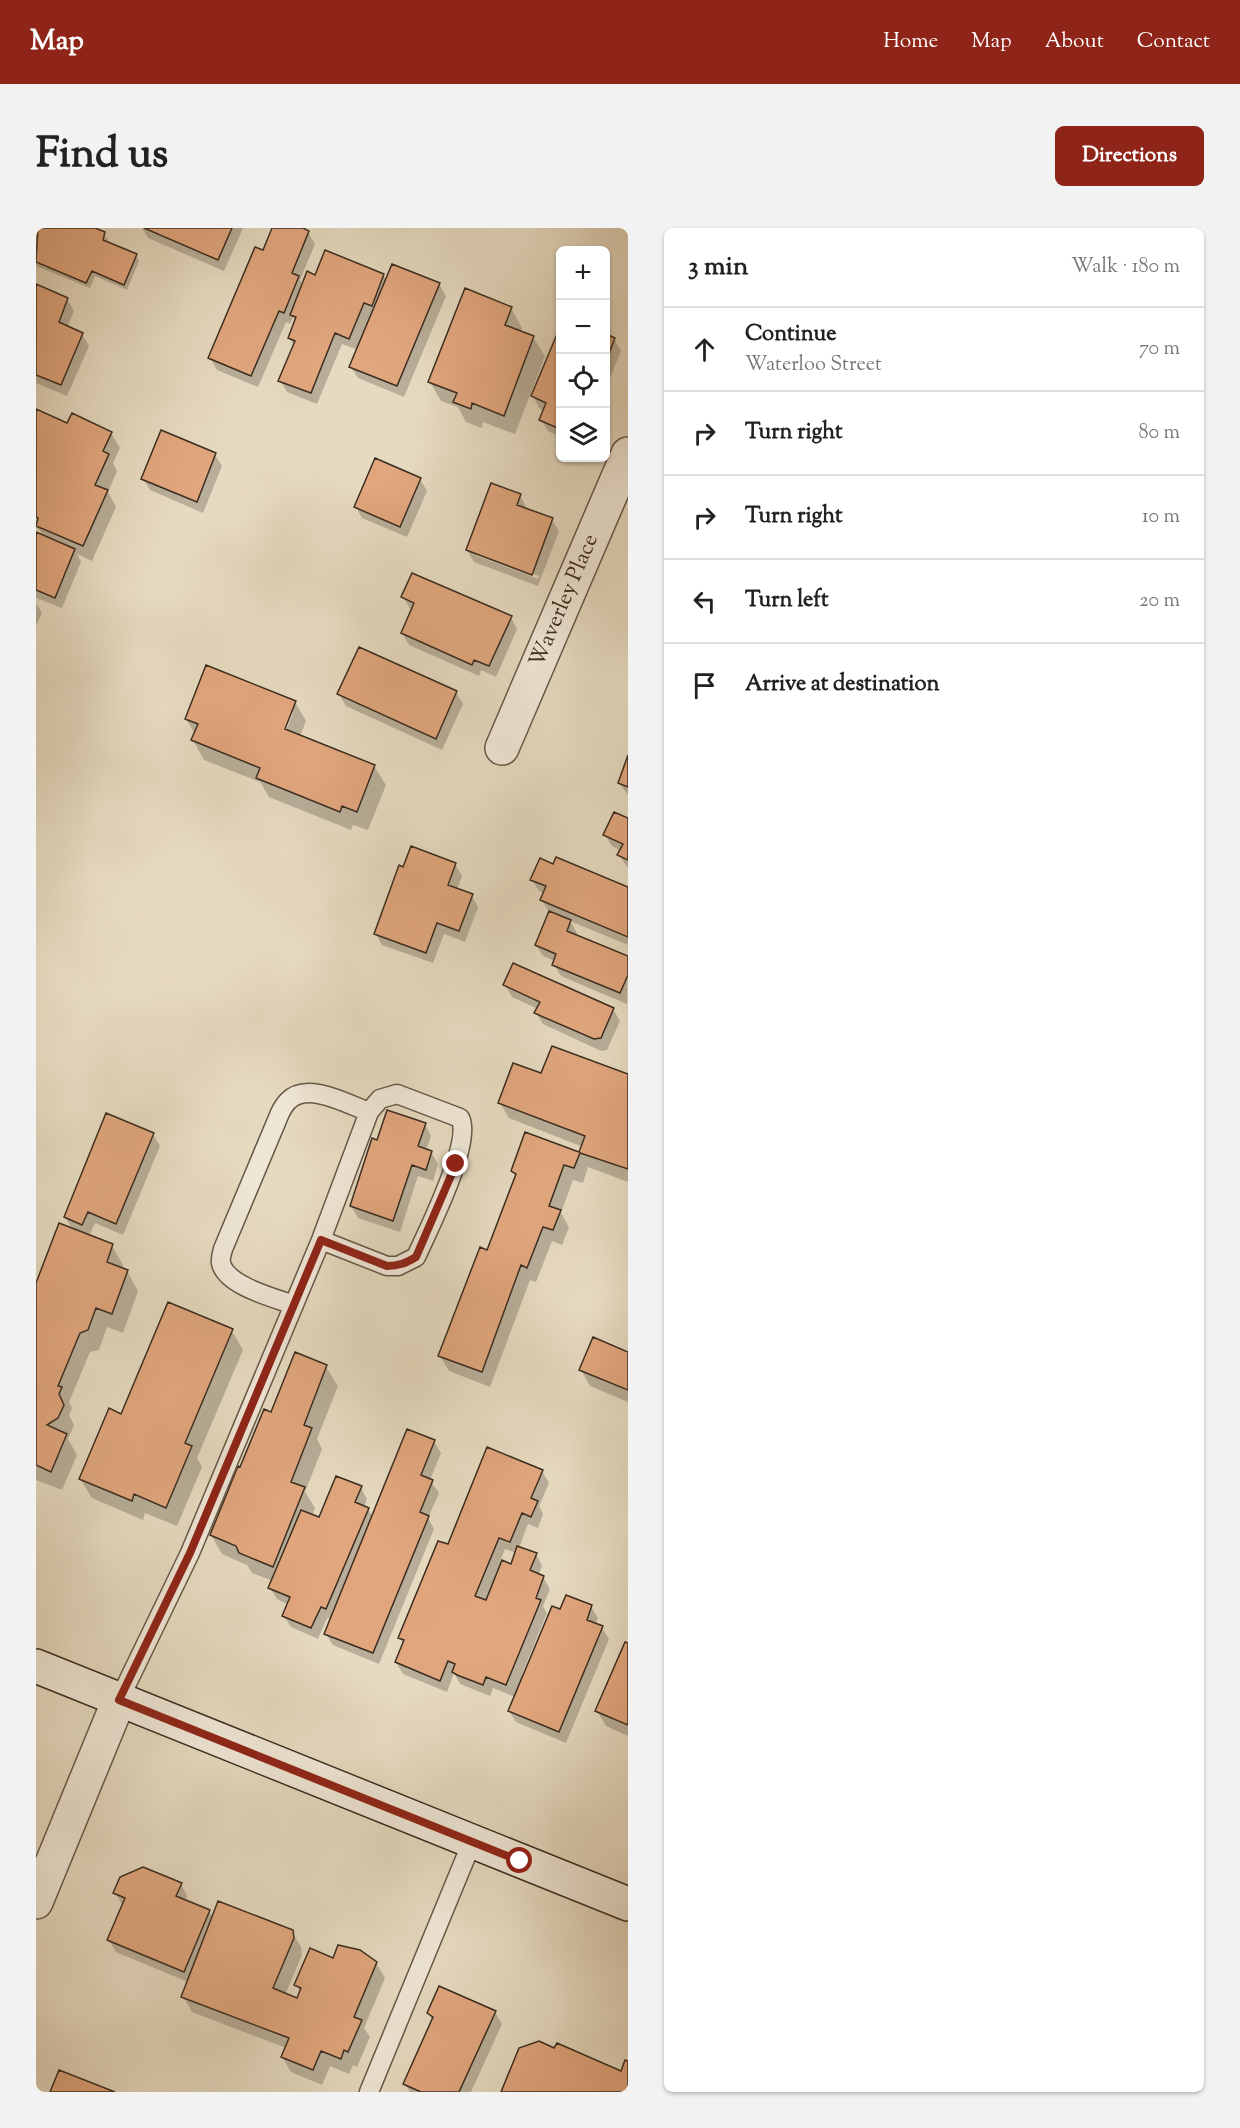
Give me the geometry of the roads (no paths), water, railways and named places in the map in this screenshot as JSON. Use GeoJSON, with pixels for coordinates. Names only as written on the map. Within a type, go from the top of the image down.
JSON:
{"type":"FeatureCollection","features":[{"type":"Feature","properties":{"kind":"street","name":"Waverley Place"},"geometry":{"type":"LineString","coordinates":[[502,748],[628,454]]}},
{"type":"Feature","properties":{"kind":"street"},"geometry":{"type":"LineString","coordinates":[[36,1666],[628,1904]]}},
{"type":"Feature","properties":{"kind":"street"},"geometry":{"type":"LineString","coordinates":[[36,1902],[119,1700]]}},
{"type":"Feature","properties":{"kind":"lane"},"geometry":{"type":"LineString","coordinates":[[294,1305],[234,1282],[225,1272],[221,1262],[223,1249],[280,1113],[288,1101],[298,1095],[313,1092],[369,1112]]}},
{"type":"Feature","properties":{"kind":"lane"},"geometry":{"type":"LineString","coordinates":[[119,1700],[190,1553],[321,1240],[369,1112],[380,1099],[397,1094],[460,1118],[464,1125],[456,1164],[416,1257],[398,1266],[387,1266],[321,1240]]}},
{"type":"Feature","properties":{"kind":"lane"},"geometry":{"type":"LineString","coordinates":[[369,2092],[472,1842]]}}]}
